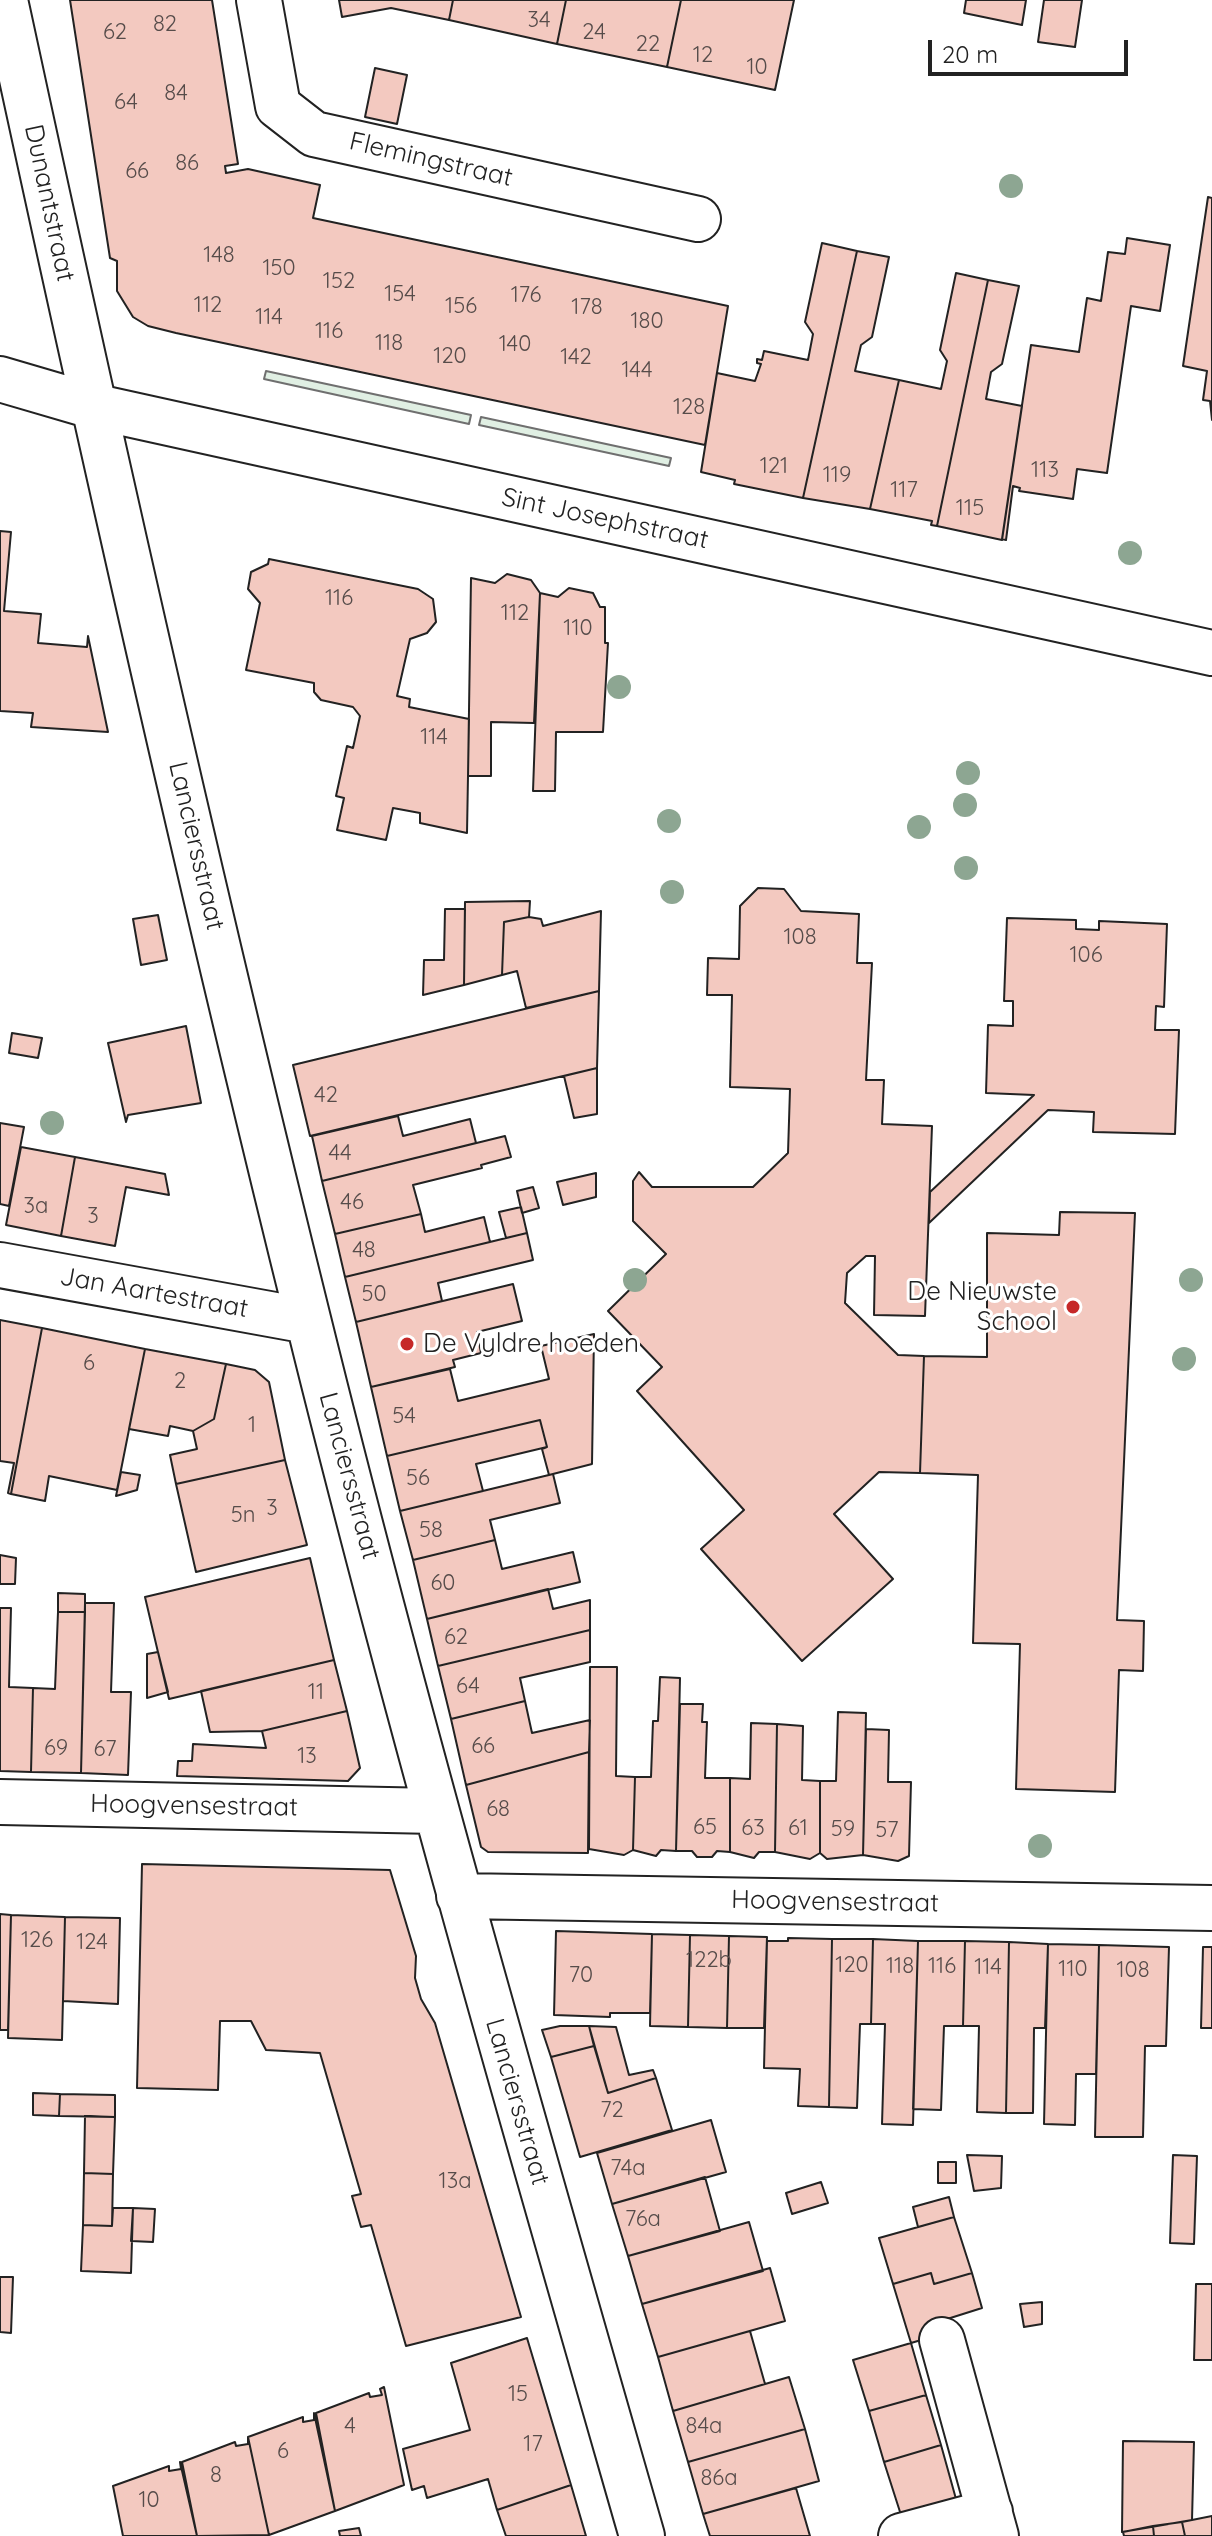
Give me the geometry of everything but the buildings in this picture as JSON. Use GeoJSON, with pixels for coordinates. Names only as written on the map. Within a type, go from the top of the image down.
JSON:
{"type":"FeatureCollection","features":[{"type":"Feature","properties":{"kind":"street","name":"Dunantstraat"},"geometry":{"type":"LineString","coordinates":[[5,0],[92,406]]}},
{"type":"Feature","properties":{"kind":"street","name":"Flemingstraat"},"geometry":{"type":"LineString","coordinates":[[259,0],[278,106],[314,134],[698,219]]}},
{"type":"Feature","properties":{"kind":"street","name":"Sint Josephstraat"},"geometry":{"type":"LineString","coordinates":[[0,379],[92,406],[1212,653]]}},
{"type":"Feature","properties":{"kind":"street","name":"Lanciersstraat"},"geometry":{"type":"LineString","coordinates":[[92,406],[308,1321],[459,1896],[642,2536]]}},
{"type":"Feature","properties":{"kind":"street","name":"Jan Aartestraat"},"geometry":{"type":"LineString","coordinates":[[0,1265],[308,1321]]}},
{"type":"Feature","properties":{"kind":"street","name":"Hoogvensestraat"},"geometry":{"type":"LineString","coordinates":[[0,1802],[436,1811]]}},
{"type":"Feature","properties":{"kind":"street","name":"Hoogvensestraat"},"geometry":{"type":"LineString","coordinates":[[459,1896],[1212,1908]]}},
{"type":"Feature","properties":{"kind":"street"},"geometry":{"type":"LineString","coordinates":[[901,2536],[993,2524],[942,2340]]}},
{"type":"Feature","properties":{"kind":"green space"},"geometry":{"type":"Polygon","coordinates":[[[266,371],[471,415],[469,424],[264,379],[266,371]]]}},
{"type":"Feature","properties":{"kind":"green space"},"geometry":{"type":"Polygon","coordinates":[[[481,417],[671,458],[669,466],[479,425],[481,417]]]}},
{"type":"Feature","properties":{"kind":"place","name":"De Nieuwste School"},"geometry":{"type":"Point","coordinates":[1073,1307]}},
{"type":"Feature","properties":{"kind":"place","name":"De Vyldre hoeden"},"geometry":{"type":"Point","coordinates":[407,1344]}}]}
